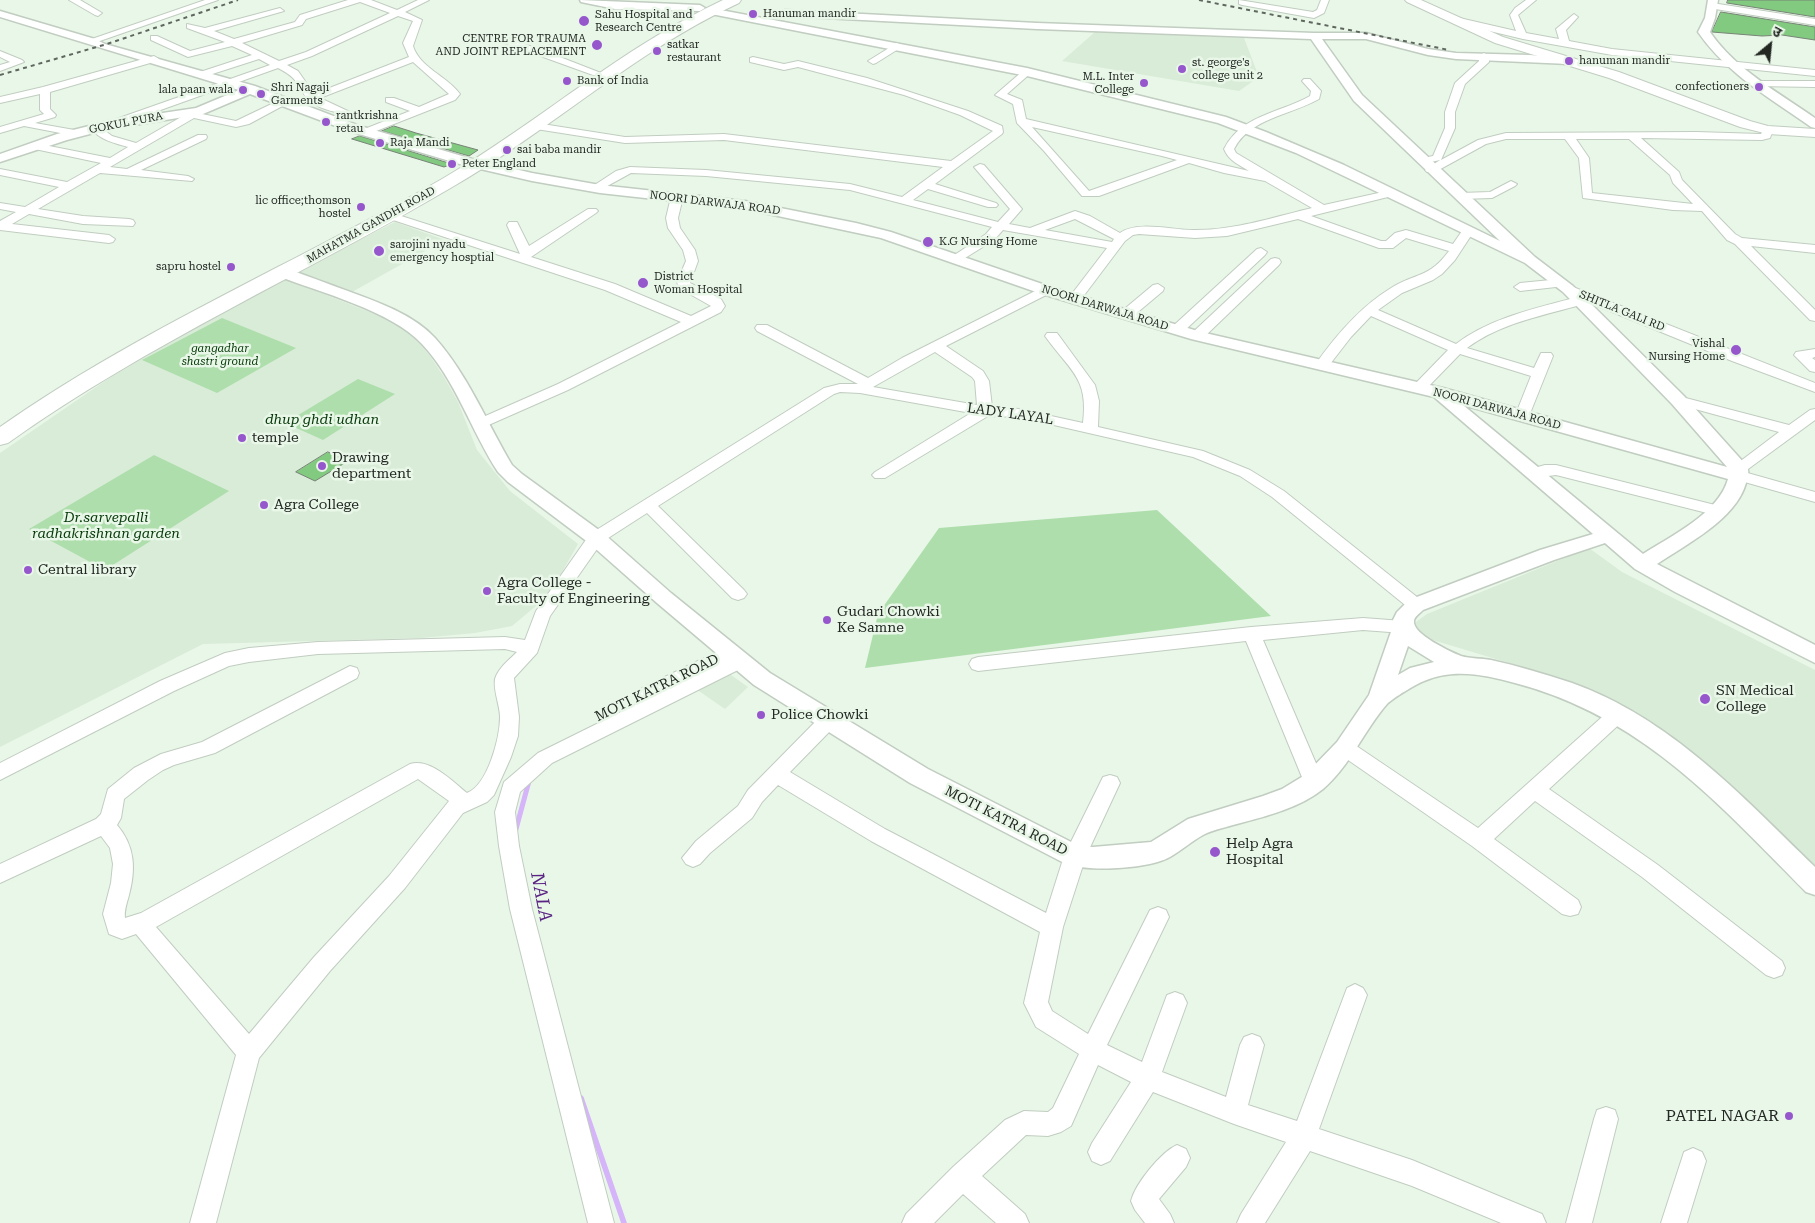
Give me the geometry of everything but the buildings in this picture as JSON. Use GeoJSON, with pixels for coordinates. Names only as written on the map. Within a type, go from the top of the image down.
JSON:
{"type":"FeatureCollection","features":[{"type":"Feature","properties":{"kind":"highway","name":"MAHATMA GANDHI ROAD"},"geometry":{"type":"LineString","coordinates":[[0,428],[77,375],[158,330],[474,163],[596,74],[705,10],[734,0]]}},
{"type":"Feature","properties":{"kind":"highway","name":"MAHATMA GANDHI ROAD"},"geometry":{"type":"LineString","coordinates":[[0,438],[64,393],[134,352],[391,216],[536,126],[613,70],[705,10]]}},
{"type":"Feature","properties":{"kind":"main road"},"geometry":{"type":"LineString","coordinates":[[1411,0],[1499,40],[1657,89],[1745,124],[1768,130],[1815,133]]}},
{"type":"Feature","properties":{"kind":"main road"},"geometry":{"type":"LineString","coordinates":[[1420,0],[1448,17]]}},
{"type":"Feature","properties":{"kind":"street"},"geometry":{"type":"LineString","coordinates":[[73,0],[98,13]]}},
{"type":"Feature","properties":{"kind":"street"},"geometry":{"type":"LineString","coordinates":[[304,8],[332,0]]}},
{"type":"Feature","properties":{"kind":"street"},"geometry":{"type":"LineString","coordinates":[[154,38],[190,54],[300,22],[300,19],[357,0]]}},
{"type":"Feature","properties":{"kind":"street"},"geometry":{"type":"LineString","coordinates":[[363,0],[418,20],[408,47],[414,58],[455,94],[451,98],[366,132]]}},
{"type":"Feature","properties":{"kind":"street"},"geometry":{"type":"LineString","coordinates":[[110,125],[319,50],[425,0]]}},
{"type":"Feature","properties":{"kind":"street"},"geometry":{"type":"LineString","coordinates":[[585,0],[633,8],[1037,26],[1314,36],[1344,34],[1366,36],[1428,52],[1456,56],[1569,61]]}},
{"type":"Feature","properties":{"kind":"street"},"geometry":{"type":"LineString","coordinates":[[1242,2],[1314,15],[1321,11],[1325,0]]}},
{"type":"Feature","properties":{"kind":"street"},"geometry":{"type":"LineString","coordinates":[[1523,36],[1514,15],[1532,0]]}},
{"type":"Feature","properties":{"kind":"street"},"geometry":{"type":"LineString","coordinates":[[91,41],[207,1]]}},
{"type":"Feature","properties":{"kind":"street"},"geometry":{"type":"LineString","coordinates":[[1815,22],[1712,3],[1710,18],[1704,32],[1716,50],[1756,84],[1815,124]]}},
{"type":"Feature","properties":{"kind":"street"},"geometry":{"type":"LineString","coordinates":[[633,8],[705,10]]}},
{"type":"Feature","properties":{"kind":"street"},"geometry":{"type":"LineString","coordinates":[[205,30],[280,11]]}},
{"type":"Feature","properties":{"kind":"street"},"geometry":{"type":"LineString","coordinates":[[742,12],[1027,72],[1210,116],[1246,128],[1392,193],[1530,260]]}},
{"type":"Feature","properties":{"kind":"street","name":"NOORI DARWAJA ROAD"},"geometry":{"type":"LineString","coordinates":[[0,14],[91,41],[101,46],[154,59],[229,82],[366,132],[474,163],[596,188],[753,206],[834,222],[886,235],[1045,290],[1198,336],[1428,390],[1739,472]]}},
{"type":"Feature","properties":{"kind":"street"},"geometry":{"type":"LineString","coordinates":[[1565,44],[1561,28],[1574,16]]}},
{"type":"Feature","properties":{"kind":"street"},"geometry":{"type":"LineString","coordinates":[[1448,17],[1523,36],[1565,44],[1651,57],[1815,73]]}},
{"type":"Feature","properties":{"kind":"street"},"geometry":{"type":"LineString","coordinates":[[190,26],[205,30],[280,64],[300,78],[312,98],[347,113],[334,120]]}},
{"type":"Feature","properties":{"kind":"street"},"geometry":{"type":"LineString","coordinates":[[1314,36],[1358,98],[1530,260],[1564,286],[1678,400],[1739,472],[1815,497]]}},
{"type":"Feature","properties":{"kind":"street"},"geometry":{"type":"LineString","coordinates":[[499,38],[596,74]]}},
{"type":"Feature","properties":{"kind":"street"},"geometry":{"type":"LineString","coordinates":[[537,52],[572,41]]}},
{"type":"Feature","properties":{"kind":"street"},"geometry":{"type":"LineString","coordinates":[[873,61],[897,46]]}},
{"type":"Feature","properties":{"kind":"street"},"geometry":{"type":"LineString","coordinates":[[0,54],[19,62],[0,68]]}},
{"type":"Feature","properties":{"kind":"street"},"geometry":{"type":"LineString","coordinates":[[203,74],[259,56]]}},
{"type":"Feature","properties":{"kind":"street"},"geometry":{"type":"LineString","coordinates":[[1427,165],[1437,158],[1450,128],[1450,112],[1460,83],[1484,62],[1484,56]]}},
{"type":"Feature","properties":{"kind":"street"},"geometry":{"type":"LineString","coordinates":[[312,98],[414,58]]}},
{"type":"Feature","properties":{"kind":"street"},"geometry":{"type":"LineString","coordinates":[[0,100],[45,90],[154,59]]}},
{"type":"Feature","properties":{"kind":"street"},"geometry":{"type":"LineString","coordinates":[[753,60],[781,66],[798,64],[864,80],[964,113],[998,128],[998,132],[904,201]]}},
{"type":"Feature","properties":{"kind":"street"},"geometry":{"type":"LineString","coordinates":[[1027,72],[1000,94],[1018,102],[1021,121],[1048,149],[1081,190],[1090,195],[1188,160]]}},
{"type":"Feature","properties":{"kind":"street"},"geometry":{"type":"LineString","coordinates":[[1307,82],[1316,91],[1315,98],[1246,128],[1231,142],[1229,149],[1231,154],[1322,208]]}},
{"type":"Feature","properties":{"kind":"street"},"geometry":{"type":"LineString","coordinates":[[1756,84],[1815,84]]}},
{"type":"Feature","properties":{"kind":"street","name":"GOKUL PURA"},"geometry":{"type":"LineString","coordinates":[[0,158],[76,133],[110,125],[197,113],[251,89]]}},
{"type":"Feature","properties":{"kind":"street"},"geometry":{"type":"LineString","coordinates":[[0,130],[50,115],[45,110],[45,90]]}},
{"type":"Feature","properties":{"kind":"street"},"geometry":{"type":"LineString","coordinates":[[390,100],[420,111]]}},
{"type":"Feature","properties":{"kind":"street"},"geometry":{"type":"LineString","coordinates":[[0,226],[24,210],[135,146],[197,113],[236,124],[245,122],[284,101]]}},
{"type":"Feature","properties":{"kind":"street"},"geometry":{"type":"LineString","coordinates":[[0,118],[76,133]]}},
{"type":"Feature","properties":{"kind":"street"},"geometry":{"type":"LineString","coordinates":[[1021,121],[1092,136],[1224,170],[1270,178]]}},
{"type":"Feature","properties":{"kind":"street"},"geometry":{"type":"LineString","coordinates":[[536,126],[624,140],[724,137],[955,165]]}},
{"type":"Feature","properties":{"kind":"street"},"geometry":{"type":"LineString","coordinates":[[96,129],[108,138],[135,146]]}},
{"type":"Feature","properties":{"kind":"street"},"geometry":{"type":"LineString","coordinates":[[129,173],[207,138],[166,130]]}},
{"type":"Feature","properties":{"kind":"street"},"geometry":{"type":"LineString","coordinates":[[1427,165],[1486,140],[1506,136],[1762,137],[1766,136],[1768,130]]}},
{"type":"Feature","properties":{"kind":"street"},"geometry":{"type":"LineString","coordinates":[[1568,135],[1584,158],[1587,196],[1673,207],[1703,208],[1677,181],[1675,174],[1631,135]]}},
{"type":"Feature","properties":{"kind":"street"},"geometry":{"type":"LineString","coordinates":[[1048,149],[1092,136]]}},
{"type":"Feature","properties":{"kind":"street"},"geometry":{"type":"LineString","coordinates":[[34,146],[109,161]]}},
{"type":"Feature","properties":{"kind":"street"},"geometry":{"type":"LineString","coordinates":[[957,259],[990,237],[1016,209],[980,167]]}},
{"type":"Feature","properties":{"kind":"street"},"geometry":{"type":"LineString","coordinates":[[96,169],[188,179]]}},
{"type":"Feature","properties":{"kind":"street"},"geometry":{"type":"LineString","coordinates":[[596,188],[624,171],[630,170],[706,173],[748,179],[835,185],[864,190],[1001,226],[1118,242]]}},
{"type":"Feature","properties":{"kind":"street"},"geometry":{"type":"LineString","coordinates":[[0,172],[68,186]]}},
{"type":"Feature","properties":{"kind":"street"},"geometry":{"type":"LineString","coordinates":[[1460,196],[1492,195],[1511,184]]}},
{"type":"Feature","properties":{"kind":"street"},"geometry":{"type":"LineString","coordinates":[[927,185],[992,204]]}},
{"type":"Feature","properties":{"kind":"street"},"geometry":{"type":"LineString","coordinates":[[1074,299],[1118,242],[1129,232],[1139,230],[1195,234],[1226,232],[1392,193]]}},
{"type":"Feature","properties":{"kind":"street"},"geometry":{"type":"LineString","coordinates":[[479,424],[563,387],[716,309],[718,306],[716,302],[684,285],[683,282],[692,261],[689,250],[674,228],[672,218],[677,197]]}},
{"type":"Feature","properties":{"kind":"street"},"geometry":{"type":"LineString","coordinates":[[0,206],[83,220],[130,223]]}},
{"type":"Feature","properties":{"kind":"street"},"geometry":{"type":"LineString","coordinates":[[1704,207],[1731,236],[1815,317]]}},
{"type":"Feature","properties":{"kind":"street"},"geometry":{"type":"LineString","coordinates":[[525,255],[592,211]]}},
{"type":"Feature","properties":{"kind":"street"},"geometry":{"type":"LineString","coordinates":[[1032,231],[1075,215],[1086,219],[1118,242]]}},
{"type":"Feature","properties":{"kind":"street"},"geometry":{"type":"LineString","coordinates":[[1298,215],[1379,244],[1389,245],[1399,236],[1406,234],[1456,249]]}},
{"type":"Feature","properties":{"kind":"street"},"geometry":{"type":"LineString","coordinates":[[391,216],[525,255],[610,287],[693,322]]}},
{"type":"Feature","properties":{"kind":"street"},"geometry":{"type":"LineString","coordinates":[[513,225],[525,255]]}},
{"type":"Feature","properties":{"kind":"street"},"geometry":{"type":"LineString","coordinates":[[0,226],[109,239]]}},
{"type":"Feature","properties":{"kind":"street"},"geometry":{"type":"LineString","coordinates":[[1322,365],[1343,336],[1370,311],[1399,289],[1436,272],[1456,249],[1468,231]]}},
{"type":"Feature","properties":{"kind":"street"},"geometry":{"type":"LineString","coordinates":[[1739,242],[1815,249]]}},
{"type":"Feature","properties":{"kind":"street"},"geometry":{"type":"LineString","coordinates":[[1177,330],[1261,252]]}},
{"type":"Feature","properties":{"kind":"street"},"geometry":{"type":"LineString","coordinates":[[1198,336],[1275,262]]}},
{"type":"Feature","properties":{"kind":"street","name":"MOTI KATRA ROAD"},"geometry":{"type":"LineString","coordinates":[[284,273],[388,313],[414,328],[428,340],[458,385],[505,468],[515,478],[596,538],[734,657],[762,678],[828,721],[919,776],[1075,856],[1082,858],[1121,856],[1160,850],[1197,826],[1292,796],[1314,782],[1345,748],[1380,697],[1418,674],[1461,664]]}},
{"type":"Feature","properties":{"kind":"street"},"geometry":{"type":"LineString","coordinates":[[1520,287],[1564,286]]}},
{"type":"Feature","properties":{"kind":"street","name":"SHITLA GALI RD"},"geometry":{"type":"LineString","coordinates":[[1564,286],[1809,385]]}},
{"type":"Feature","properties":{"kind":"street"},"geometry":{"type":"LineString","coordinates":[[1126,314],[1158,288]]}},
{"type":"Feature","properties":{"kind":"street"},"geometry":{"type":"LineString","coordinates":[[762,328],[864,386],[936,346],[1045,290]]}},
{"type":"Feature","properties":{"kind":"street"},"geometry":{"type":"LineString","coordinates":[[1579,301],[1488,330],[1475,336],[1457,349],[1428,390],[1642,564],[1682,587],[1815,655]]}},
{"type":"Feature","properties":{"kind":"street"},"geometry":{"type":"LineString","coordinates":[[1370,311],[1457,349],[1540,374]]}},
{"type":"Feature","properties":{"kind":"street"},"geometry":{"type":"LineString","coordinates":[[1052,336],[1087,383],[1091,392],[1090,428]]}},
{"type":"Feature","properties":{"kind":"street"},"geometry":{"type":"LineString","coordinates":[[880,475],[985,411],[982,381],[978,374],[936,346]]}},
{"type":"Feature","properties":{"kind":"street"},"geometry":{"type":"LineString","coordinates":[[1809,385],[1815,370],[1801,355],[1815,353]]}},
{"type":"Feature","properties":{"kind":"street"},"geometry":{"type":"LineString","coordinates":[[1522,416],[1546,356]]}},
{"type":"Feature","properties":{"kind":"street","name":"LADY LAYAL"},"geometry":{"type":"LineString","coordinates":[[596,538],[824,394],[840,388],[864,386],[898,398],[985,411],[1019,413],[1198,454],[1245,473],[1278,494],[1416,605]]}},
{"type":"Feature","properties":{"kind":"street"},"geometry":{"type":"LineString","coordinates":[[1678,400],[1792,430]]}},
{"type":"Feature","properties":{"kind":"street"},"geometry":{"type":"LineString","coordinates":[[1642,564],[1719,511],[1732,496],[1739,472],[1815,414]]}},
{"type":"Feature","properties":{"kind":"street"},"geometry":{"type":"LineString","coordinates":[[1532,473],[1556,470],[1719,511]]}},
{"type":"Feature","properties":{"kind":"street"},"geometry":{"type":"LineString","coordinates":[[648,505],[738,594]]}},
{"type":"Feature","properties":{"kind":"street"},"geometry":{"type":"LineString","coordinates":[[1380,697],[1404,627],[1405,615],[1416,605],[1547,555],[1607,536]]}},
{"type":"Feature","properties":{"kind":"street"},"geometry":{"type":"LineString","coordinates":[[596,538],[542,615],[531,648],[514,666],[504,681],[511,717],[503,754],[501,785],[509,846],[521,909],[601,1223]]}},
{"type":"Feature","properties":{"kind":"street"},"geometry":{"type":"LineString","coordinates":[[978,664],[1251,633],[1363,624],[1404,627],[1424,646],[1461,664],[1501,671],[1587,698],[1647,730],[1695,767],[1815,884]]}},
{"type":"Feature","properties":{"kind":"street"},"geometry":{"type":"LineString","coordinates":[[1251,633],[1314,782]]}},
{"type":"Feature","properties":{"kind":"street"},"geometry":{"type":"LineString","coordinates":[[0,772],[167,686],[225,660],[249,655],[318,648],[505,643],[531,648]]}},
{"type":"Feature","properties":{"kind":"street"},"geometry":{"type":"LineString","coordinates":[[203,1223],[249,1052],[322,964],[398,882],[456,807],[464,801],[479,797],[551,754],[734,657]]}},
{"type":"Feature","properties":{"kind":"street","name":"MOTI KATRA ROAD"},"geometry":{"type":"LineString","coordinates":[[585,724],[734,657]]}},
{"type":"Feature","properties":{"kind":"street"},"geometry":{"type":"LineString","coordinates":[[0,874],[104,824],[111,818],[115,795],[141,774],[168,759],[208,748],[350,674]]}},
{"type":"Feature","properties":{"kind":"street"},"geometry":{"type":"LineString","coordinates":[[1479,840],[1618,714]]}},
{"type":"Feature","properties":{"kind":"street"},"geometry":{"type":"LineString","coordinates":[[693,858],[745,812],[755,796],[828,721]]}},
{"type":"Feature","properties":{"kind":"street"},"geometry":{"type":"LineString","coordinates":[[1345,748],[1479,840],[1570,907]]}},
{"type":"Feature","properties":{"kind":"street"},"geometry":{"type":"LineString","coordinates":[[104,824],[119,842],[124,863],[123,880],[114,912],[117,927],[122,929],[147,921],[417,770],[421,770],[464,801]]}},
{"type":"Feature","properties":{"kind":"street"},"geometry":{"type":"LineString","coordinates":[[776,774],[825,806],[909,854],[1052,927]]}},
{"type":"Feature","properties":{"kind":"street"},"geometry":{"type":"LineString","coordinates":[[1110,783],[1075,856],[1052,927],[1036,1003],[1044,1020],[1093,1050],[1148,1078],[1234,1112],[1412,1173],[1533,1223]]}},
{"type":"Feature","properties":{"kind":"street"},"geometry":{"type":"LineString","coordinates":[[1535,790],[1650,871],[1774,968]]}},
{"type":"Feature","properties":{"kind":"street"},"geometry":{"type":"LineString","coordinates":[[915,1223],[1011,1131],[1021,1124],[1027,1123],[1049,1125],[1056,1123],[1062,1117],[1127,977],[1158,916]]}},
{"type":"Feature","properties":{"kind":"street"},"geometry":{"type":"LineString","coordinates":[[147,921],[144,928],[146,932],[249,1052]]}},
{"type":"Feature","properties":{"kind":"street"},"geometry":{"type":"LineString","coordinates":[[1250,1223],[1304,1136],[1355,994]]}},
{"type":"Feature","properties":{"kind":"street"},"geometry":{"type":"LineString","coordinates":[[1101,1152],[1148,1078],[1175,1003]]}},
{"type":"Feature","properties":{"kind":"street"},"geometry":{"type":"LineString","coordinates":[[1234,1112],[1252,1045]]}},
{"type":"Feature","properties":{"kind":"street"},"geometry":{"type":"LineString","coordinates":[[1579,1223],[1606,1118]]}},
{"type":"Feature","properties":{"kind":"street"},"geometry":{"type":"LineString","coordinates":[[1161,1223],[1144,1201],[1177,1158]]}},
{"type":"Feature","properties":{"kind":"street"},"geometry":{"type":"LineString","coordinates":[[1674,1223],[1693,1162]]}},
{"type":"Feature","properties":{"kind":"street"},"geometry":{"type":"LineString","coordinates":[[962,1176],[1016,1223]]}},
{"type":"Feature","properties":{"kind":"shaded area","name":"st. george's college unit 2"},"geometry":{"type":"Polygon","coordinates":[[[1095,32],[1244,38],[1259,77],[1239,91],[1062,61],[1095,32]]]}},
{"type":"Feature","properties":{"kind":"shaded area"},"geometry":{"type":"Polygon","coordinates":[[[395,222],[445,240],[352,292],[297,271],[395,222]]]}},
{"type":"Feature","properties":{"kind":"shaded area","name":"Agra College"},"geometry":{"type":"Polygon","coordinates":[[[285,279],[380,316],[410,332],[444,377],[458,402],[477,450],[510,491],[578,544],[549,595],[512,626],[475,633],[421,638],[203,644],[0,747],[0,453],[150,350],[285,279]]]}},
{"type":"Feature","properties":{"kind":"shaded area","name":"SN Medical College"},"geometry":{"type":"Polygon","coordinates":[[[1589,548],[1622,572],[1815,670],[1815,878],[1644,723],[1546,674],[1426,638],[1413,624],[1427,614],[1589,548]]]}},
{"type":"Feature","properties":{"kind":"shaded area"},"geometry":{"type":"Polygon","coordinates":[[[724,670],[748,687],[725,709],[696,689],[724,670]]]}},
{"type":"Feature","properties":{"kind":"green space","name":"gangadhar shastri ground"},"geometry":{"type":"Polygon","coordinates":[[[222,318],[296,348],[217,393],[142,360],[222,318]]]}},
{"type":"Feature","properties":{"kind":"green space","name":"dhup ghdi udhan"},"geometry":{"type":"Polygon","coordinates":[[[358,379],[395,394],[323,440],[285,423],[358,379]]]}},
{"type":"Feature","properties":{"kind":"green space","name":"Dr.sarvepalli radhakrishnan garden"},"geometry":{"type":"Polygon","coordinates":[[[154,455],[229,491],[105,570],[29,529],[154,455]]]}},
{"type":"Feature","properties":{"kind":"green space"},"geometry":{"type":"Polygon","coordinates":[[[1157,510],[1271,616],[865,668],[878,614],[939,528],[1157,510]]]}},
{"type":"Feature","properties":{"kind":"waterway","name":"NALA"},"geometry":{"type":"LineString","coordinates":[[516,829],[529,781]]}},
{"type":"Feature","properties":{"kind":"waterway","name":"NALA"},"geometry":{"type":"LineString","coordinates":[[581,1098],[624,1223]]}},
{"type":"Feature","properties":{"kind":"railway"},"geometry":{"type":"LineString","coordinates":[[0,75],[107,44],[238,0]]}},
{"type":"Feature","properties":{"kind":"railway"},"geometry":{"type":"LineString","coordinates":[[1199,0],[1449,50]]}},
{"type":"Feature","properties":{"kind":"place","name":"Hanuman mandir"},"geometry":{"type":"Point","coordinates":[753,14]}},
{"type":"Feature","properties":{"kind":"place","name":"Sahu Hospital and Research Centre"},"geometry":{"type":"Point","coordinates":[584,21]}},
{"type":"Feature","properties":{"kind":"place","name":"CENTRE FOR TRAUMA AND JOINT REPLACEMENT"},"geometry":{"type":"Point","coordinates":[597,45]}},
{"type":"Feature","properties":{"kind":"place","name":"satkar restaurant"},"geometry":{"type":"Point","coordinates":[657,51]}},
{"type":"Feature","properties":{"kind":"place","name":"hanuman mandir"},"geometry":{"type":"Point","coordinates":[1569,61]}},
{"type":"Feature","properties":{"kind":"place","name":"st. george's college unit 2"},"geometry":{"type":"Point","coordinates":[1182,69]}},
{"type":"Feature","properties":{"kind":"place","name":"Bank of India"},"geometry":{"type":"Point","coordinates":[567,81]}},
{"type":"Feature","properties":{"kind":"place","name":"M.L. Inter College"},"geometry":{"type":"Point","coordinates":[1144,83]}},
{"type":"Feature","properties":{"kind":"place","name":"confectioners"},"geometry":{"type":"Point","coordinates":[1759,87]}},
{"type":"Feature","properties":{"kind":"place","name":"lala paan wala"},"geometry":{"type":"Point","coordinates":[243,90]}},
{"type":"Feature","properties":{"kind":"place","name":"Shri Nagaji Garments"},"geometry":{"type":"Point","coordinates":[261,94]}},
{"type":"Feature","properties":{"kind":"place","name":"rantkrishna retau"},"geometry":{"type":"Point","coordinates":[326,122]}},
{"type":"Feature","properties":{"kind":"place","name":"Raja Mandi"},"geometry":{"type":"Point","coordinates":[380,143]}},
{"type":"Feature","properties":{"kind":"place","name":"sai baba mandir"},"geometry":{"type":"Point","coordinates":[507,150]}},
{"type":"Feature","properties":{"kind":"place","name":"Peter England"},"geometry":{"type":"Point","coordinates":[452,164]}},
{"type":"Feature","properties":{"kind":"place","name":"lic office;thomson hostel"},"geometry":{"type":"Point","coordinates":[361,207]}},
{"type":"Feature","properties":{"kind":"place","name":"K.G Nursing Home"},"geometry":{"type":"Point","coordinates":[928,242]}},
{"type":"Feature","properties":{"kind":"place","name":"sarojini nyadu emergency hosptial"},"geometry":{"type":"Point","coordinates":[379,251]}},
{"type":"Feature","properties":{"kind":"place","name":"sapru hostel"},"geometry":{"type":"Point","coordinates":[231,267]}},
{"type":"Feature","properties":{"kind":"place","name":"District Woman Hospital"},"geometry":{"type":"Point","coordinates":[643,283]}},
{"type":"Feature","properties":{"kind":"place","name":"Vishal Nursing Home"},"geometry":{"type":"Point","coordinates":[1736,350]}},
{"type":"Feature","properties":{"kind":"place","name":"temple"},"geometry":{"type":"Point","coordinates":[242,438]}},
{"type":"Feature","properties":{"kind":"place","name":"Drawing department"},"geometry":{"type":"Point","coordinates":[322,466]}},
{"type":"Feature","properties":{"kind":"place","name":"Agra College"},"geometry":{"type":"Point","coordinates":[264,505]}},
{"type":"Feature","properties":{"kind":"place","name":"Central library"},"geometry":{"type":"Point","coordinates":[28,570]}},
{"type":"Feature","properties":{"kind":"place","name":"Agra College - Faculty of Engineering"},"geometry":{"type":"Point","coordinates":[487,591]}},
{"type":"Feature","properties":{"kind":"place","name":"Gudari Chowki Ke Samne"},"geometry":{"type":"Point","coordinates":[827,620]}},
{"type":"Feature","properties":{"kind":"place","name":"SN Medical College"},"geometry":{"type":"Point","coordinates":[1705,699]}},
{"type":"Feature","properties":{"kind":"place","name":"Police Chowki"},"geometry":{"type":"Point","coordinates":[761,715]}},
{"type":"Feature","properties":{"kind":"place","name":"Help Agra Hospital"},"geometry":{"type":"Point","coordinates":[1215,852]}},
{"type":"Feature","properties":{"kind":"place","name":"PATEL NAGAR"},"geometry":{"type":"Point","coordinates":[1789,1116]}}]}
